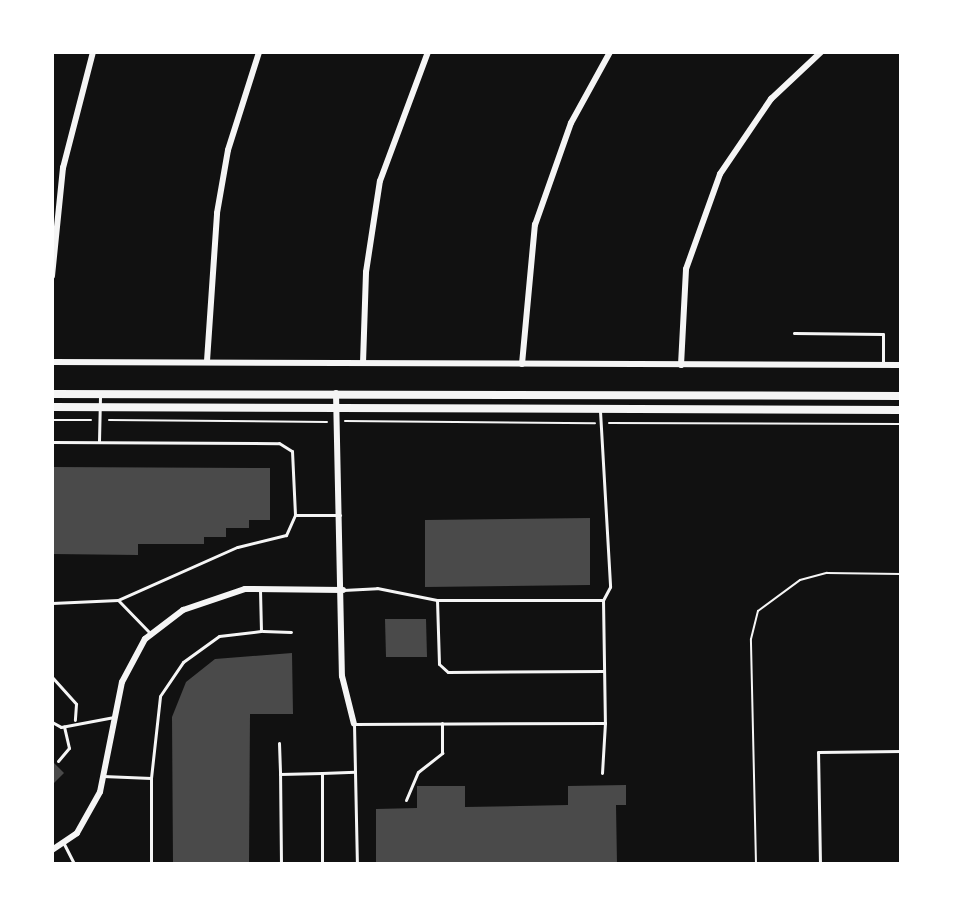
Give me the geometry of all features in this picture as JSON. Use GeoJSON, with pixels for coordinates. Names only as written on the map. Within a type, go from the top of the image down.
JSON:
{"type":"FeatureCollection","features":[{"type":"Feature","properties":{"kind":"street"},"geometry":{"type":"LineString","coordinates":[[52,276],[63,168],[93,52]]}},
{"type":"Feature","properties":{"kind":"street"},"geometry":{"type":"LineString","coordinates":[[207,361],[217,213],[228,150],[259,52]]}},
{"type":"Feature","properties":{"kind":"street"},"geometry":{"type":"LineString","coordinates":[[363,363],[366,272],[380,181],[428,52]]}},
{"type":"Feature","properties":{"kind":"street"},"geometry":{"type":"LineString","coordinates":[[522,364],[535,225],[571,123],[610,52]]}},
{"type":"Feature","properties":{"kind":"street"},"geometry":{"type":"LineString","coordinates":[[808,52],[814,58]]}},
{"type":"Feature","properties":{"kind":"street"},"geometry":{"type":"LineString","coordinates":[[681,365],[681,305],[700,220],[743,136],[771,99],[821,52]]}},
{"type":"Feature","properties":{"kind":"street"},"geometry":{"type":"LineString","coordinates":[[52,362],[901,365]]}},
{"type":"Feature","properties":{"kind":"street"},"geometry":{"type":"LineString","coordinates":[[336,393],[343,590],[342,676],[354,724]]}},
{"type":"Feature","properties":{"kind":"street"},"geometry":{"type":"LineString","coordinates":[[52,394],[901,396]]}},
{"type":"Feature","properties":{"kind":"street"},"geometry":{"type":"LineString","coordinates":[[52,407],[337,416],[901,410]]}},
{"type":"Feature","properties":{"kind":"street"},"geometry":{"type":"LineString","coordinates":[[52,850],[77,833],[100,792],[122,682],[151,634],[183,610],[260,589],[343,590]]}},
{"type":"Feature","properties":{"kind":"lane"},"geometry":{"type":"LineString","coordinates":[[794,333],[883,334],[883,365]]}},
{"type":"Feature","properties":{"kind":"lane"},"geometry":{"type":"LineString","coordinates":[[99,441],[101,395]]}},
{"type":"Feature","properties":{"kind":"lane"},"geometry":{"type":"LineString","coordinates":[[600,411],[610,587],[603,600],[605,723],[602,773]]}},
{"type":"Feature","properties":{"kind":"lane"},"geometry":{"type":"LineString","coordinates":[[52,442],[279,443],[292,451],[295,515],[286,535],[237,547],[118,600],[52,603]]}},
{"type":"Feature","properties":{"kind":"lane"},"geometry":{"type":"LineString","coordinates":[[295,515],[341,515]]}},
{"type":"Feature","properties":{"kind":"lane"},"geometry":{"type":"LineString","coordinates":[[343,590],[377,588],[437,600],[603,600]]}},
{"type":"Feature","properties":{"kind":"lane"},"geometry":{"type":"LineString","coordinates":[[260,589],[261,631]]}},
{"type":"Feature","properties":{"kind":"lane"},"geometry":{"type":"LineString","coordinates":[[118,600],[151,634]]}},
{"type":"Feature","properties":{"kind":"lane"},"geometry":{"type":"LineString","coordinates":[[437,600],[439,664],[448,672],[604,671]]}},
{"type":"Feature","properties":{"kind":"lane"},"geometry":{"type":"LineString","coordinates":[[151,864],[151,778],[160,696],[183,662],[219,636],[261,631],[291,632]]}},
{"type":"Feature","properties":{"kind":"lane"},"geometry":{"type":"LineString","coordinates":[[52,677],[76,704],[75,720]]}},
{"type":"Feature","properties":{"kind":"lane"},"geometry":{"type":"LineString","coordinates":[[64,727],[75,720],[114,717]]}},
{"type":"Feature","properties":{"kind":"lane"},"geometry":{"type":"LineString","coordinates":[[52,722],[64,727]]}},
{"type":"Feature","properties":{"kind":"lane"},"geometry":{"type":"LineString","coordinates":[[406,800],[418,772],[442,753],[442,723]]}},
{"type":"Feature","properties":{"kind":"lane"},"geometry":{"type":"LineString","coordinates":[[357,864],[354,724],[605,723]]}},
{"type":"Feature","properties":{"kind":"lane"},"geometry":{"type":"LineString","coordinates":[[58,761],[69,748],[64,727]]}},
{"type":"Feature","properties":{"kind":"lane"},"geometry":{"type":"LineString","coordinates":[[279,743],[281,864]]}},
{"type":"Feature","properties":{"kind":"lane"},"geometry":{"type":"LineString","coordinates":[[820,864],[818,752],[901,751]]}},
{"type":"Feature","properties":{"kind":"lane"},"geometry":{"type":"LineString","coordinates":[[280,774],[355,772]]}},
{"type":"Feature","properties":{"kind":"lane"},"geometry":{"type":"LineString","coordinates":[[322,773],[322,864]]}},
{"type":"Feature","properties":{"kind":"lane"},"geometry":{"type":"LineString","coordinates":[[103,776],[151,778]]}},
{"type":"Feature","properties":{"kind":"lane"},"geometry":{"type":"LineString","coordinates":[[63,842],[74,864]]}},
{"type":"Feature","properties":{"kind":"path"},"geometry":{"type":"LineString","coordinates":[[52,420],[337,416],[600,423],[901,424]]}},
{"type":"Feature","properties":{"kind":"path"},"geometry":{"type":"LineString","coordinates":[[756,864],[751,639],[758,611],[800,580],[827,573],[901,574]]}},
{"type":"Feature","properties":{"kind":"building"},"geometry":{"type":"Polygon","coordinates":[[[52,467],[270,468],[270,520],[249,520],[249,528],[226,528],[226,537],[204,537],[204,544],[138,544],[138,555],[52,554],[52,467]]]}},
{"type":"Feature","properties":{"kind":"building"},"geometry":{"type":"Polygon","coordinates":[[[590,518],[590,585],[425,587],[425,520],[590,518]]]}},
{"type":"Feature","properties":{"kind":"building"},"geometry":{"type":"Polygon","coordinates":[[[385,619],[426,619],[427,657],[386,657],[385,619]]]}},
{"type":"Feature","properties":{"kind":"building"},"geometry":{"type":"Polygon","coordinates":[[[292,653],[293,714],[250,714],[249,864],[173,864],[172,717],[186,682],[215,659],[292,653]]]}},
{"type":"Feature","properties":{"kind":"building"},"geometry":{"type":"Polygon","coordinates":[[[52,761],[64,773],[52,785],[52,761]]]}},
{"type":"Feature","properties":{"kind":"building"},"geometry":{"type":"Polygon","coordinates":[[[626,785],[626,805],[616,805],[617,864],[376,864],[376,809],[417,808],[417,786],[465,786],[465,807],[568,805],[568,786],[626,785]]]}}]}
